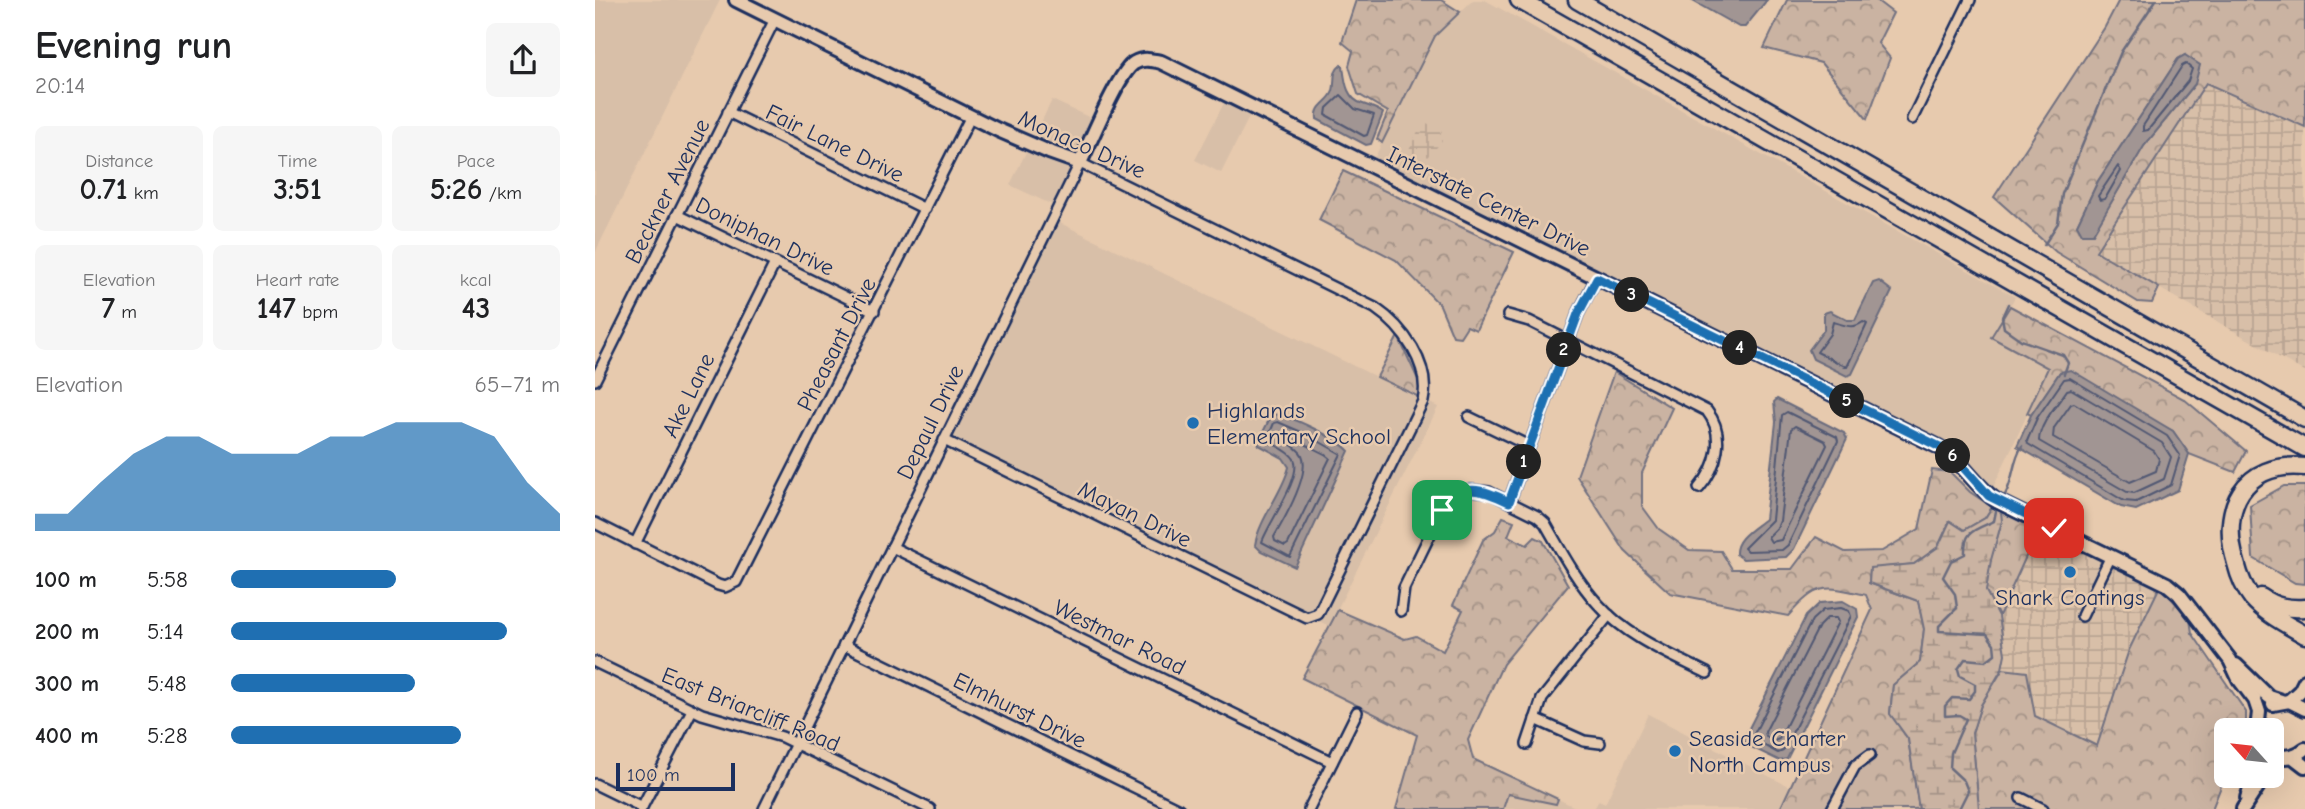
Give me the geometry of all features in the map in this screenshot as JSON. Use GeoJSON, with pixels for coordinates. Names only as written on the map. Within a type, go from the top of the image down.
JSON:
{"type":"FeatureCollection","features":[{"type":"Feature","properties":{"kind":"highway"},"geometry":{"type":"LineString","coordinates":[[1519,0],[2305,448]]}},
{"type":"Feature","properties":{"kind":"highway"},"geometry":{"type":"LineString","coordinates":[[1577,0],[2305,419]]}},
{"type":"Feature","properties":{"kind":"highway"},"geometry":{"type":"LineString","coordinates":[[2305,467],[2281,467],[2263,473],[2246,486],[2230,516],[2229,530],[2239,576],[2252,598],[2276,619],[2305,635]]}},
{"type":"Feature","properties":{"kind":"highway"},"geometry":{"type":"LineString","coordinates":[[2239,576],[2264,600],[2292,609],[2305,607]]}},
{"type":"Feature","properties":{"kind":"street","name":"Monaco Drive"},"geometry":{"type":"LineString","coordinates":[[736,0],[1031,145],[1080,163],[1375,307],[1387,316],[1404,335],[1422,370],[1426,390],[1318,614],[1310,618]]}},
{"type":"Feature","properties":{"kind":"street"},"geometry":{"type":"LineString","coordinates":[[1912,119],[1970,0]]}},
{"type":"Feature","properties":{"kind":"street","name":"Beckner Avenue"},"geometry":{"type":"LineString","coordinates":[[595,380],[775,19]]}},
{"type":"Feature","properties":{"kind":"street","name":"Depaul Drive"},"geometry":{"type":"LineString","coordinates":[[764,809],[1123,75],[1141,60]]}},
{"type":"Feature","properties":{"kind":"street","name":"Interstate Center Drive"},"geometry":{"type":"LineString","coordinates":[[1141,60],[1161,62],[1944,449],[1989,496],[2173,588],[2230,660],[2269,697],[2305,709]]}},
{"type":"Feature","properties":{"kind":"street","name":"Fair Lane Drive"},"geometry":{"type":"LineString","coordinates":[[728,112],[925,209]]}},
{"type":"Feature","properties":{"kind":"street","name":"Pheasant Drive"},"geometry":{"type":"LineString","coordinates":[[635,544],[718,585],[732,585],[740,577],[971,116]]}},
{"type":"Feature","properties":{"kind":"street","name":"Doniphan Drive"},"geometry":{"type":"LineString","coordinates":[[677,215],[874,311]]}},
{"type":"Feature","properties":{"kind":"street","name":"Ake Lane"},"geometry":{"type":"LineString","coordinates":[[635,544],[775,263]]}},
{"type":"Feature","properties":{"kind":"street"},"geometry":{"type":"LineString","coordinates":[[1509,502],[1578,314],[1597,278]]}},
{"type":"Feature","properties":{"kind":"street"},"geometry":{"type":"LineString","coordinates":[[1508,315],[1521,317],[1707,411],[1714,419],[1718,439],[1714,464],[1709,476],[1699,488]]}},
{"type":"Feature","properties":{"kind":"street"},"geometry":{"type":"LineString","coordinates":[[1469,417],[1529,446]]}},
{"type":"Feature","properties":{"kind":"street","name":"Mayan Drive"},"geometry":{"type":"LineString","coordinates":[[944,440],[1303,618],[1310,618]]}},
{"type":"Feature","properties":{"kind":"street"},"geometry":{"type":"LineString","coordinates":[[1401,611],[1404,588],[1448,501],[1456,495],[1472,490],[1489,492],[1537,516],[1545,523],[1577,578],[1609,615],[1639,638],[1707,673]]}},
{"type":"Feature","properties":{"kind":"street"},"geometry":{"type":"LineString","coordinates":[[595,523],[635,544]]}},
{"type":"Feature","properties":{"kind":"street","name":"Westmar Road"},"geometry":{"type":"LineString","coordinates":[[892,547],[1332,762]]}},
{"type":"Feature","properties":{"kind":"street"},"geometry":{"type":"LineString","coordinates":[[2082,616],[2111,556]]}},
{"type":"Feature","properties":{"kind":"street"},"geometry":{"type":"LineString","coordinates":[[1527,744],[1538,708],[1548,691],[1609,615]]}},
{"type":"Feature","properties":{"kind":"street","name":"Elmhurst Drive"},"geometry":{"type":"LineString","coordinates":[[844,645],[1179,809]]}},
{"type":"Feature","properties":{"kind":"street","name":"Interstate Center Drive"},"geometry":{"type":"LineString","coordinates":[[2230,660],[2239,679],[2258,706],[2258,718]]}},
{"type":"Feature","properties":{"kind":"street","name":"East Briarcliff Road"},"geometry":{"type":"LineString","coordinates":[[595,662],[692,710],[763,731],[796,744],[930,809]]}},
{"type":"Feature","properties":{"kind":"street"},"geometry":{"type":"LineString","coordinates":[[2262,718],[2267,708],[2300,691],[2305,681]]}},
{"type":"Feature","properties":{"kind":"street"},"geometry":{"type":"LineString","coordinates":[[595,784],[642,808],[692,710]]}},
{"type":"Feature","properties":{"kind":"street"},"geometry":{"type":"LineString","coordinates":[[1309,809],[1357,712]]}},
{"type":"Feature","properties":{"kind":"street"},"geometry":{"type":"LineString","coordinates":[[1535,719],[1584,741],[1600,743]]}},
{"type":"Feature","properties":{"kind":"street"},"geometry":{"type":"LineString","coordinates":[[2284,759],[2305,749]]}},
{"type":"Feature","properties":{"kind":"street"},"geometry":{"type":"LineString","coordinates":[[1832,809],[1855,766],[1870,755]]}},
{"type":"Feature","properties":{"kind":"street"},"geometry":{"type":"LineString","coordinates":[[2284,756],[2305,766]]}},
{"type":"Feature","properties":{"kind":"street"},"geometry":{"type":"LineString","coordinates":[[2244,807],[2249,788]]}},
{"type":"Feature","properties":{"kind":"street"},"geometry":{"type":"LineString","coordinates":[[2244,807],[2258,788]]}},
{"type":"Feature","properties":{"kind":"street"},"geometry":{"type":"LineString","coordinates":[[2021,798],[2043,809]]}},
{"type":"Feature","properties":{"kind":"shaded area"},"geometry":{"type":"Polygon","coordinates":[[[595,0],[720,0],[595,253],[595,0]]]}},
{"type":"Feature","properties":{"kind":"shaded area"},"geometry":{"type":"Polygon","coordinates":[[[1473,0],[1485,0],[2015,297],[1991,337],[2049,368],[1991,492],[1959,456],[1372,163],[1435,36],[1473,0]]]}},
{"type":"Feature","properties":{"kind":"shaded area"},"geometry":{"type":"Polygon","coordinates":[[[2206,82],[2305,127],[2305,372],[2096,252],[2206,82]]]}},
{"type":"Feature","properties":{"kind":"shaded area"},"geometry":{"type":"Polygon","coordinates":[[[1226,99],[1251,113],[1221,173],[1195,160],[1226,99]]]}},
{"type":"Feature","properties":{"kind":"shaded area"},"geometry":{"type":"Polygon","coordinates":[[[1052,100],[1097,121],[1080,151],[1075,154],[1032,141],[1052,100]]]}},
{"type":"Feature","properties":{"kind":"shaded area"},"geometry":{"type":"Polygon","coordinates":[[[1423,121],[1442,131],[1438,138],[1442,140],[1440,144],[1425,159],[1408,151],[1423,121]]]}},
{"type":"Feature","properties":{"kind":"shaded area"},"geometry":{"type":"Polygon","coordinates":[[[1028,148],[1080,169],[1061,209],[1010,185],[1028,148]]]}},
{"type":"Feature","properties":{"kind":"shaded area","name":"Highlands Elementary School"},"geometry":{"type":"Polygon","coordinates":[[[1056,221],[1438,407],[1329,626],[949,439],[1056,221]]]}},
{"type":"Feature","properties":{"kind":"shaded area"},"geometry":{"type":"Polygon","coordinates":[[[2039,527],[2160,586],[2129,650],[2097,747],[2035,716],[2027,672],[2002,669],[2005,653],[1999,616],[2039,527]]]}},
{"type":"Feature","properties":{"kind":"shaded area","name":"Seaside Charter North Campus"},"geometry":{"type":"Polygon","coordinates":[[[1648,714],[1790,787],[1780,809],[1594,809],[1599,800],[1605,804],[1648,714]]]}},
{"type":"Feature","properties":{"kind":"shaded area"},"geometry":{"type":"Polygon","coordinates":[[[1508,794],[1556,804],[1558,799],[1579,809],[1503,809],[1508,794]]]}},
{"type":"Feature","properties":{"kind":"green space"},"geometry":{"type":"Polygon","coordinates":[[[1356,0],[1441,0],[1460,12],[1435,36],[1382,143],[1377,139],[1388,112],[1358,94],[1349,66],[1353,51],[1342,42],[1356,0]]]}},
{"type":"Feature","properties":{"kind":"green space"},"geometry":{"type":"Polygon","coordinates":[[[1787,0],[1876,0],[1893,13],[1878,43],[1890,58],[1867,119],[1821,63],[1764,48],[1787,0]]]}},
{"type":"Feature","properties":{"kind":"green space"},"geometry":{"type":"Polygon","coordinates":[[[2119,0],[2305,0],[2305,127],[2206,83],[2096,251],[2159,288],[2152,303],[2138,302],[2056,252],[1994,197],[2105,27],[2119,0]],[[2185,55],[2178,59],[2098,181],[2077,225],[2093,233],[2144,146],[2195,84],[2185,55]]]}},
{"type":"Feature","properties":{"kind":"green space"},"geometry":{"type":"Polygon","coordinates":[[[1343,171],[1514,252],[1476,330],[1467,326],[1460,337],[1453,336],[1440,305],[1396,260],[1319,220],[1343,171]]]}},
{"type":"Feature","properties":{"kind":"green space"},"geometry":{"type":"Polygon","coordinates":[[[2010,306],[2184,399],[2246,451],[2235,472],[2189,454],[2173,431],[2060,372],[2031,415],[2027,413],[2048,368],[1991,337],[2010,306]]]}},
{"type":"Feature","properties":{"kind":"green space"},"geometry":{"type":"Polygon","coordinates":[[[1398,336],[1420,384],[1419,397],[1377,377],[1398,336]]]}},
{"type":"Feature","properties":{"kind":"green space"},"geometry":{"type":"Polygon","coordinates":[[[1614,372],[1672,408],[1642,473],[1642,506],[1659,529],[1689,550],[1721,551],[1732,569],[1792,569],[1816,537],[1845,552],[1882,551],[1919,529],[1932,470],[1950,472],[1970,492],[1992,507],[1985,518],[1964,530],[1950,521],[1938,547],[1914,564],[1870,569],[1869,583],[1918,601],[1924,629],[1920,662],[1893,685],[1890,713],[1908,739],[1919,809],[1780,809],[1872,610],[1866,595],[1840,589],[1822,589],[1815,592],[1788,616],[1670,593],[1625,551],[1577,476],[1614,372]]]}},
{"type":"Feature","properties":{"kind":"green space"},"geometry":{"type":"Polygon","coordinates":[[[2284,486],[2305,486],[2305,584],[2295,583],[2253,558],[2250,505],[2284,486]]]}},
{"type":"Feature","properties":{"kind":"green space"},"geometry":{"type":"Polygon","coordinates":[[[1992,507],[2001,512],[2002,521],[1986,591],[1999,616],[2005,654],[2002,669],[1981,705],[1972,733],[1979,809],[1919,809],[1908,739],[1890,714],[1893,685],[1920,662],[1924,629],[1918,601],[1869,583],[1870,568],[1914,564],[1938,547],[1950,521],[1964,530],[1985,518],[1992,507]]]}},
{"type":"Feature","properties":{"kind":"green space"},"geometry":{"type":"Polygon","coordinates":[[[2001,512],[2038,530],[1999,616],[1989,600],[1986,581],[2001,512]]]}},
{"type":"Feature","properties":{"kind":"green space"},"geometry":{"type":"Polygon","coordinates":[[[1503,517],[1514,521],[1508,536],[1527,545],[1535,537],[1543,541],[1568,585],[1503,664],[1468,740],[1473,759],[1558,799],[1556,804],[1508,794],[1503,809],[1396,809],[1417,735],[1302,678],[1338,610],[1405,639],[1416,636],[1443,651],[1463,610],[1453,605],[1483,540],[1495,531],[1503,517]]]}},
{"type":"Feature","properties":{"kind":"green space"},"geometry":{"type":"Polygon","coordinates":[[[2160,586],[2190,619],[2192,633],[2246,712],[2246,718],[2214,718],[2214,788],[2220,788],[2212,809],[1979,809],[1972,733],[1981,705],[2003,669],[2027,672],[2035,716],[2097,746],[2129,650],[2160,586]]]}},
{"type":"Feature","properties":{"kind":"water"},"geometry":{"type":"Polygon","coordinates":[[[1691,0],[1767,0],[1745,27],[1739,27],[1691,0]]]}},
{"type":"Feature","properties":{"kind":"water"},"geometry":{"type":"Polygon","coordinates":[[[2185,55],[2200,65],[2195,84],[2144,146],[2093,234],[2082,234],[2077,225],[2098,181],[2178,59],[2185,55]]]}},
{"type":"Feature","properties":{"kind":"water"},"geometry":{"type":"Polygon","coordinates":[[[1341,65],[1347,89],[1353,98],[1383,113],[1371,144],[1366,145],[1317,119],[1318,110],[1333,91],[1335,74],[1341,65]]]}},
{"type":"Feature","properties":{"kind":"water"},"geometry":{"type":"Polygon","coordinates":[[[1879,281],[1892,291],[1852,374],[1847,376],[1813,359],[1809,350],[1824,330],[1824,313],[1830,311],[1847,320],[1855,320],[1873,283],[1879,281]]]}},
{"type":"Feature","properties":{"kind":"water"},"geometry":{"type":"Polygon","coordinates":[[[2071,370],[2173,431],[2189,454],[2178,490],[2136,510],[2121,507],[2017,446],[2031,415],[2060,372],[2071,370]]]}},
{"type":"Feature","properties":{"kind":"water"},"geometry":{"type":"Polygon","coordinates":[[[1777,399],[1844,433],[1847,439],[1794,549],[1786,557],[1743,559],[1736,554],[1738,543],[1765,519],[1776,422],[1774,402],[1777,399]]]}},
{"type":"Feature","properties":{"kind":"water"},"geometry":{"type":"Polygon","coordinates":[[[1272,414],[1313,428],[1349,451],[1295,567],[1261,551],[1255,545],[1257,535],[1289,467],[1283,458],[1258,442],[1272,414]]]}},
{"type":"Feature","properties":{"kind":"water"},"geometry":{"type":"Polygon","coordinates":[[[1843,601],[1857,609],[1858,617],[1787,759],[1780,761],[1747,745],[1743,740],[1806,616],[1820,603],[1843,601]]]}},
{"type":"Feature","properties":{"kind":"waterway"},"geometry":{"type":"LineString","coordinates":[[2044,245],[2058,223],[2062,194],[2121,52],[2156,0]]}},
{"type":"Feature","properties":{"kind":"waterway"},"geometry":{"type":"LineString","coordinates":[[2008,304],[2002,317],[2004,328],[2021,340],[2063,355],[2068,363],[2064,374]]}},
{"type":"Feature","properties":{"kind":"waterway"},"geometry":{"type":"LineString","coordinates":[[2005,495],[2022,446]]}},
{"type":"Feature","properties":{"kind":"waterway"},"geometry":{"type":"LineString","coordinates":[[1959,809],[1968,791],[1964,781],[1950,768],[1951,753],[1966,719],[1959,715],[1945,716],[1945,706],[1952,698],[1969,699],[1975,691],[1975,684],[1960,676],[1958,669],[1965,659],[1986,661],[1995,654],[1994,644],[1987,634],[1939,631],[1939,626],[1957,608],[1955,594],[1943,577],[1951,561],[1965,554],[1969,535],[1994,521],[1996,511]]}},
{"type":"Feature","properties":{"kind":"place","name":"Highlands Elementary School"},"geometry":{"type":"Point","coordinates":[1193,423]}},
{"type":"Feature","properties":{"kind":"place","name":"Shark Coatings"},"geometry":{"type":"Point","coordinates":[2070,572]}},
{"type":"Feature","properties":{"kind":"place","name":"Seaside Charter North Campus"},"geometry":{"type":"Point","coordinates":[1675,751]}},
{"type":"Feature","properties":{"kind":"route"},"geometry":{"type":"LineString","coordinates":[[1442,510],[1456,495],[1472,490],[1489,492],[1509,502],[1578,314],[1597,278],[1944,449],[1989,496],[2054,528]]}}]}
